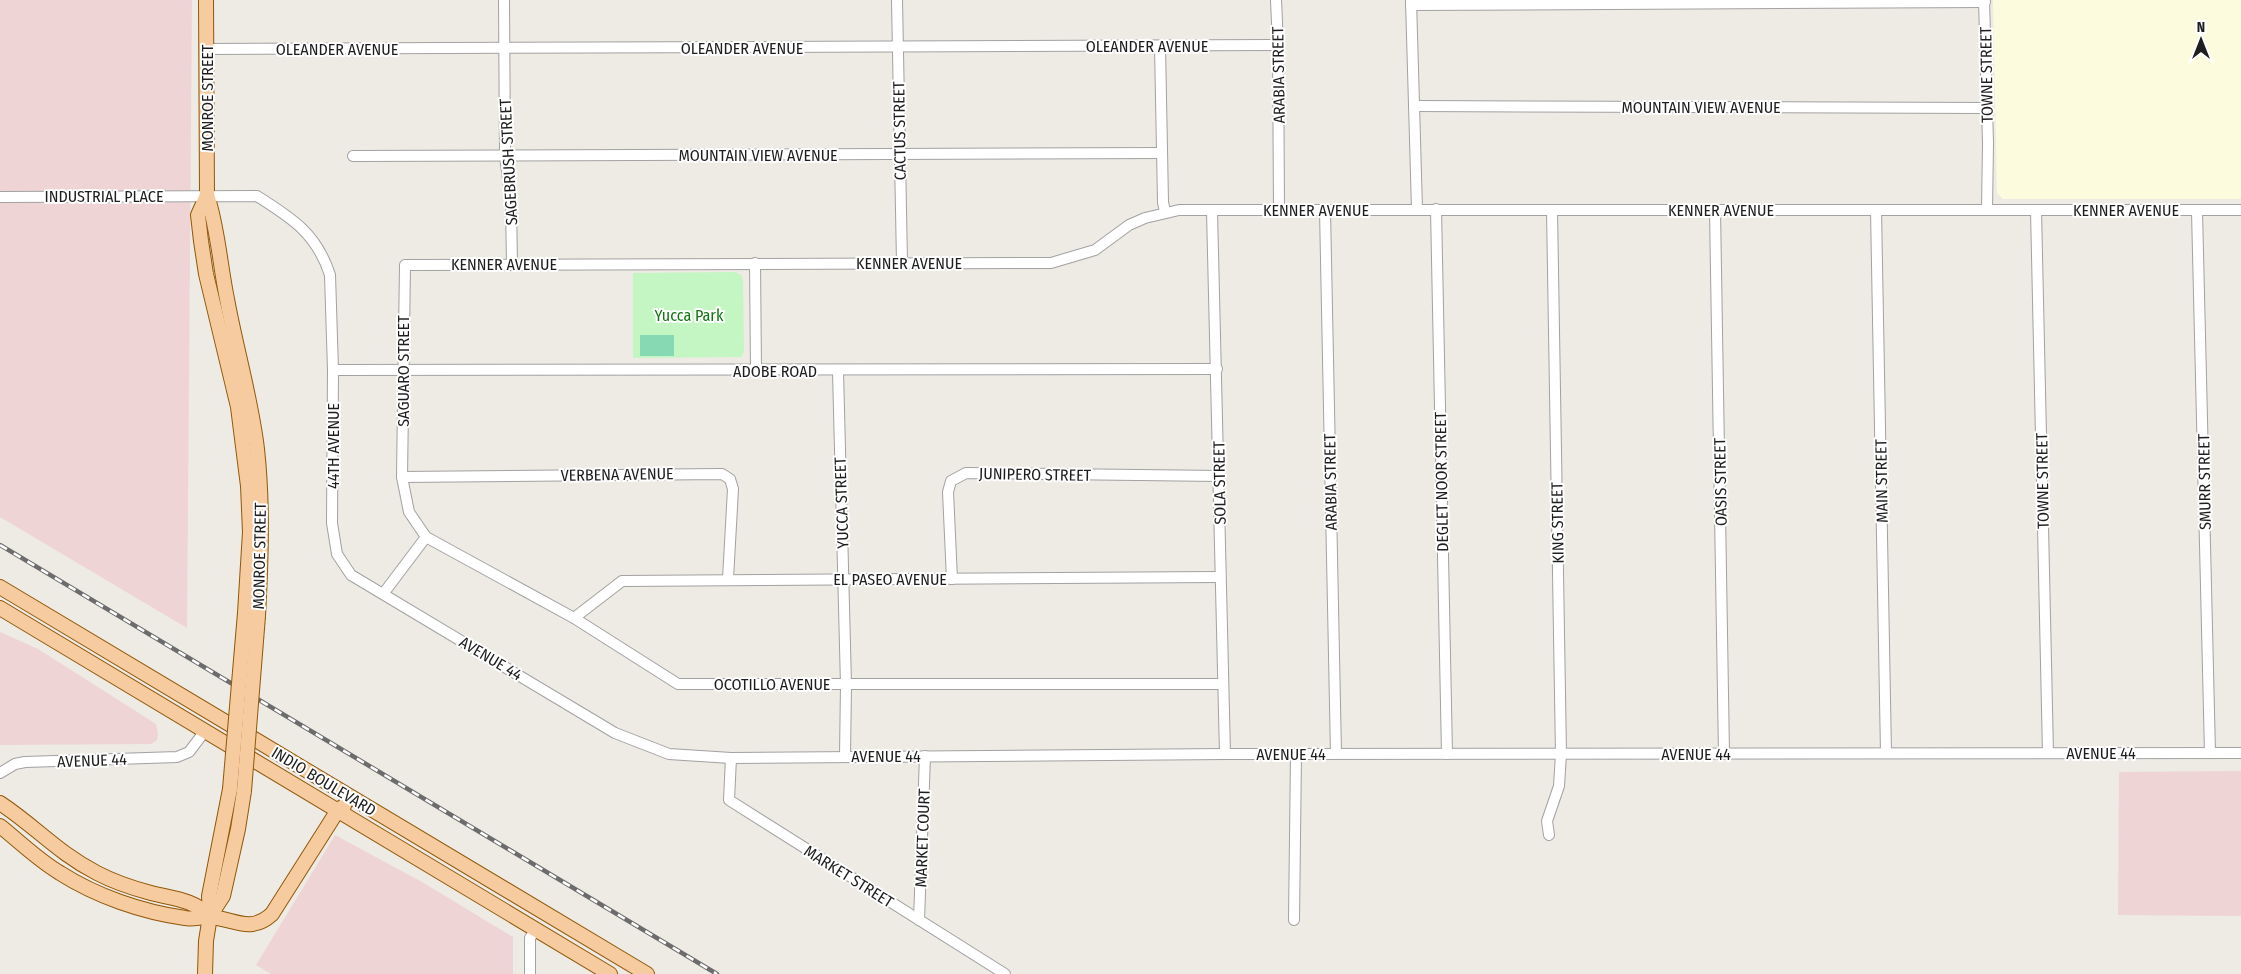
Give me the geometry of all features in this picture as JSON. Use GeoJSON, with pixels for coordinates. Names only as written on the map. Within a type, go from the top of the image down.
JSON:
{"type":"FeatureCollection","features":[{"type":"Feature","properties":{"kind":"main road","name":"MONROE STREET"},"geometry":{"type":"LineString","coordinates":[[205,974],[206,941],[210,916],[223,896],[238,829],[237,790],[252,614],[262,534],[257,448],[251,408],[227,300],[213,214],[207,195],[206,0]]}},
{"type":"Feature","properties":{"kind":"main road","name":"INDIO BOULEVARD"},"geometry":{"type":"LineString","coordinates":[[0,587],[647,974]]}},
{"type":"Feature","properties":{"kind":"main road","name":"INDIO BOULEVARD"},"geometry":{"type":"LineString","coordinates":[[0,608],[610,974]]}},
{"type":"Feature","properties":{"kind":"main road"},"geometry":{"type":"LineString","coordinates":[[258,762],[283,769],[318,790],[324,789],[324,781]]}},
{"type":"Feature","properties":{"kind":"main road"},"geometry":{"type":"LineString","coordinates":[[324,781],[333,794],[338,810]]}},
{"type":"Feature","properties":{"kind":"main road"},"geometry":{"type":"LineString","coordinates":[[0,803],[55,847],[80,864],[130,886],[188,901],[200,906],[210,916]]}},
{"type":"Feature","properties":{"kind":"main road"},"geometry":{"type":"LineString","coordinates":[[0,826],[50,867],[95,892],[140,907],[186,919],[210,916],[246,925],[265,920],[277,908],[338,810],[345,806],[353,806],[404,837],[428,843]]}},
{"type":"Feature","properties":{"kind":"main road"},"geometry":{"type":"LineString","coordinates":[[520,897],[530,912],[536,929],[545,926],[556,928],[596,952],[623,959]]}},
{"type":"Feature","properties":{"kind":"street","name":"SAGEBRUSH STREET"},"geometry":{"type":"LineString","coordinates":[[504,0],[505,156],[511,203],[512,264]]}},
{"type":"Feature","properties":{"kind":"street","name":"CACTUS STREET"},"geometry":{"type":"LineString","coordinates":[[897,0],[902,262]]}},
{"type":"Feature","properties":{"kind":"street","name":"ARABIA STREET"},"geometry":{"type":"LineString","coordinates":[[1276,0],[1279,210]]}},
{"type":"Feature","properties":{"kind":"street"},"geometry":{"type":"LineString","coordinates":[[1416,209],[1411,2],[1985,1]]}},
{"type":"Feature","properties":{"kind":"street","name":"TOWNE STREET"},"geometry":{"type":"LineString","coordinates":[[1985,1],[1987,210]]}},
{"type":"Feature","properties":{"kind":"street","name":"OLEANDER AVENUE"},"geometry":{"type":"LineString","coordinates":[[206,49],[1278,45]]}},
{"type":"Feature","properties":{"kind":"street"},"geometry":{"type":"LineString","coordinates":[[1160,46],[1165,212]]}},
{"type":"Feature","properties":{"kind":"street","name":"MOUNTAIN VIEW AVENUE"},"geometry":{"type":"LineString","coordinates":[[1415,106],[1986,108]]}},
{"type":"Feature","properties":{"kind":"street","name":"MOUNTAIN VIEW AVENUE"},"geometry":{"type":"LineString","coordinates":[[353,156],[1162,153]]}},
{"type":"Feature","properties":{"kind":"street","name":"INDUSTRIAL PLACE"},"geometry":{"type":"LineString","coordinates":[[0,197],[207,195]]}},
{"type":"Feature","properties":{"kind":"street","name":"44TH AVENUE"},"geometry":{"type":"LineString","coordinates":[[207,195],[257,196],[286,214],[305,230],[326,262],[330,275],[333,370],[332,523],[337,554],[351,575],[383,594]]}},
{"type":"Feature","properties":{"kind":"street","name":"KENNER AVENUE"},"geometry":{"type":"LineString","coordinates":[[405,265],[1051,263],[1095,250],[1129,225],[1165,212],[1416,209],[2241,210]]}},
{"type":"Feature","properties":{"kind":"street","name":"DEGLET NOOR STREET"},"geometry":{"type":"LineString","coordinates":[[1436,209],[1447,754]]}},
{"type":"Feature","properties":{"kind":"street","name":"ARABIA STREET"},"geometry":{"type":"LineString","coordinates":[[1325,210],[1336,754]]}},
{"type":"Feature","properties":{"kind":"street","name":"KING STREET"},"geometry":{"type":"LineString","coordinates":[[1549,835],[1547,821],[1558,786],[1561,754],[1552,210]]}},
{"type":"Feature","properties":{"kind":"street","name":"OASIS STREET"},"geometry":{"type":"LineString","coordinates":[[1715,210],[1724,754]]}},
{"type":"Feature","properties":{"kind":"street","name":"MAIN STREET"},"geometry":{"type":"LineString","coordinates":[[1876,210],[1886,753]]}},
{"type":"Feature","properties":{"kind":"street","name":"TOWNE STREET"},"geometry":{"type":"LineString","coordinates":[[2036,210],[2048,753]]}},
{"type":"Feature","properties":{"kind":"street","name":"SOLA STREET"},"geometry":{"type":"LineString","coordinates":[[1212,211],[1220,476],[1220,577],[1225,754]]}},
{"type":"Feature","properties":{"kind":"street","name":"SMURR STREET"},"geometry":{"type":"LineString","coordinates":[[2197,211],[2210,753]]}},
{"type":"Feature","properties":{"kind":"street"},"geometry":{"type":"LineString","coordinates":[[755,264],[756,371]]}},
{"type":"Feature","properties":{"kind":"street","name":"SAGUARO STREET"},"geometry":{"type":"LineString","coordinates":[[402,477],[405,265]]}},
{"type":"Feature","properties":{"kind":"street","name":"ADOBE ROAD"},"geometry":{"type":"LineString","coordinates":[[333,370],[838,371],[1217,369]]}},
{"type":"Feature","properties":{"kind":"street","name":"YUCCA STREET"},"geometry":{"type":"LineString","coordinates":[[838,371],[846,684],[845,756]]}},
{"type":"Feature","properties":{"kind":"street","name":"JUNIPERO STREET"},"geometry":{"type":"LineString","coordinates":[[952,579],[948,492],[951,481],[966,473],[1220,476]]}},
{"type":"Feature","properties":{"kind":"street","name":"VERBENA AVENUE"},"geometry":{"type":"LineString","coordinates":[[402,477],[722,474],[730,479],[733,489],[728,579]]}},
{"type":"Feature","properties":{"kind":"street","name":"OCOTILLO AVENUE"},"geometry":{"type":"LineString","coordinates":[[402,477],[409,512],[426,537],[574,618],[678,684],[1223,684]]}},
{"type":"Feature","properties":{"kind":"street"},"geometry":{"type":"LineString","coordinates":[[383,594],[426,537]]}},
{"type":"Feature","properties":{"kind":"street","name":"EL PASEO AVENUE"},"geometry":{"type":"LineString","coordinates":[[574,618],[622,581],[1220,577]]}},
{"type":"Feature","properties":{"kind":"street","name":"AVENUE 44"},"geometry":{"type":"LineString","coordinates":[[383,594],[615,733],[669,754],[730,758],[1225,754],[2241,753]]}},
{"type":"Feature","properties":{"kind":"street","name":"AVENUE 44"},"geometry":{"type":"LineString","coordinates":[[0,773],[15,764],[25,762],[178,757],[192,748],[205,731]]}},
{"type":"Feature","properties":{"kind":"street"},"geometry":{"type":"LineString","coordinates":[[1294,920],[1296,754]]}},
{"type":"Feature","properties":{"kind":"street","name":"MARKET COURT"},"geometry":{"type":"LineString","coordinates":[[919,920],[925,756]]}},
{"type":"Feature","properties":{"kind":"street","name":"MARKET STREET"},"geometry":{"type":"LineString","coordinates":[[730,758],[728,800],[1006,974]]}},
{"type":"Feature","properties":{"kind":"street"},"geometry":{"type":"LineString","coordinates":[[530,974],[530,938],[536,929]]}},
{"type":"Feature","properties":{"kind":"shaded area"},"geometry":{"type":"Polygon","coordinates":[[[0,0],[192,0],[187,628],[0,517],[0,0]]]}},
{"type":"Feature","properties":{"kind":"shaded area"},"geometry":{"type":"Polygon","coordinates":[[[1993,0],[2241,0],[2241,199],[2003,199],[1997,193],[1993,0]]]}},
{"type":"Feature","properties":{"kind":"shaded area"},"geometry":{"type":"Polygon","coordinates":[[[0,632],[38,649],[156,724],[157,740],[151,744],[0,745],[0,632]]]}},
{"type":"Feature","properties":{"kind":"shaded area"},"geometry":{"type":"Polygon","coordinates":[[[2241,771],[2241,916],[2118,915],[2119,772],[2241,771]]]}},
{"type":"Feature","properties":{"kind":"shaded area"},"geometry":{"type":"Polygon","coordinates":[[[335,835],[422,882],[513,937],[513,974],[271,974],[256,965],[335,835]]]}},
{"type":"Feature","properties":{"kind":"green space","name":"Yucca Park"},"geometry":{"type":"Polygon","coordinates":[[[735,272],[741,275],[743,281],[744,352],[741,357],[633,358],[633,273],[735,272]]]}},
{"type":"Feature","properties":{"kind":"green space"},"geometry":{"type":"Polygon","coordinates":[[[640,335],[674,335],[674,356],[640,356],[640,335]]]}},
{"type":"Feature","properties":{"kind":"railway"},"geometry":{"type":"LineString","coordinates":[[0,545],[717,974]]}}]}
